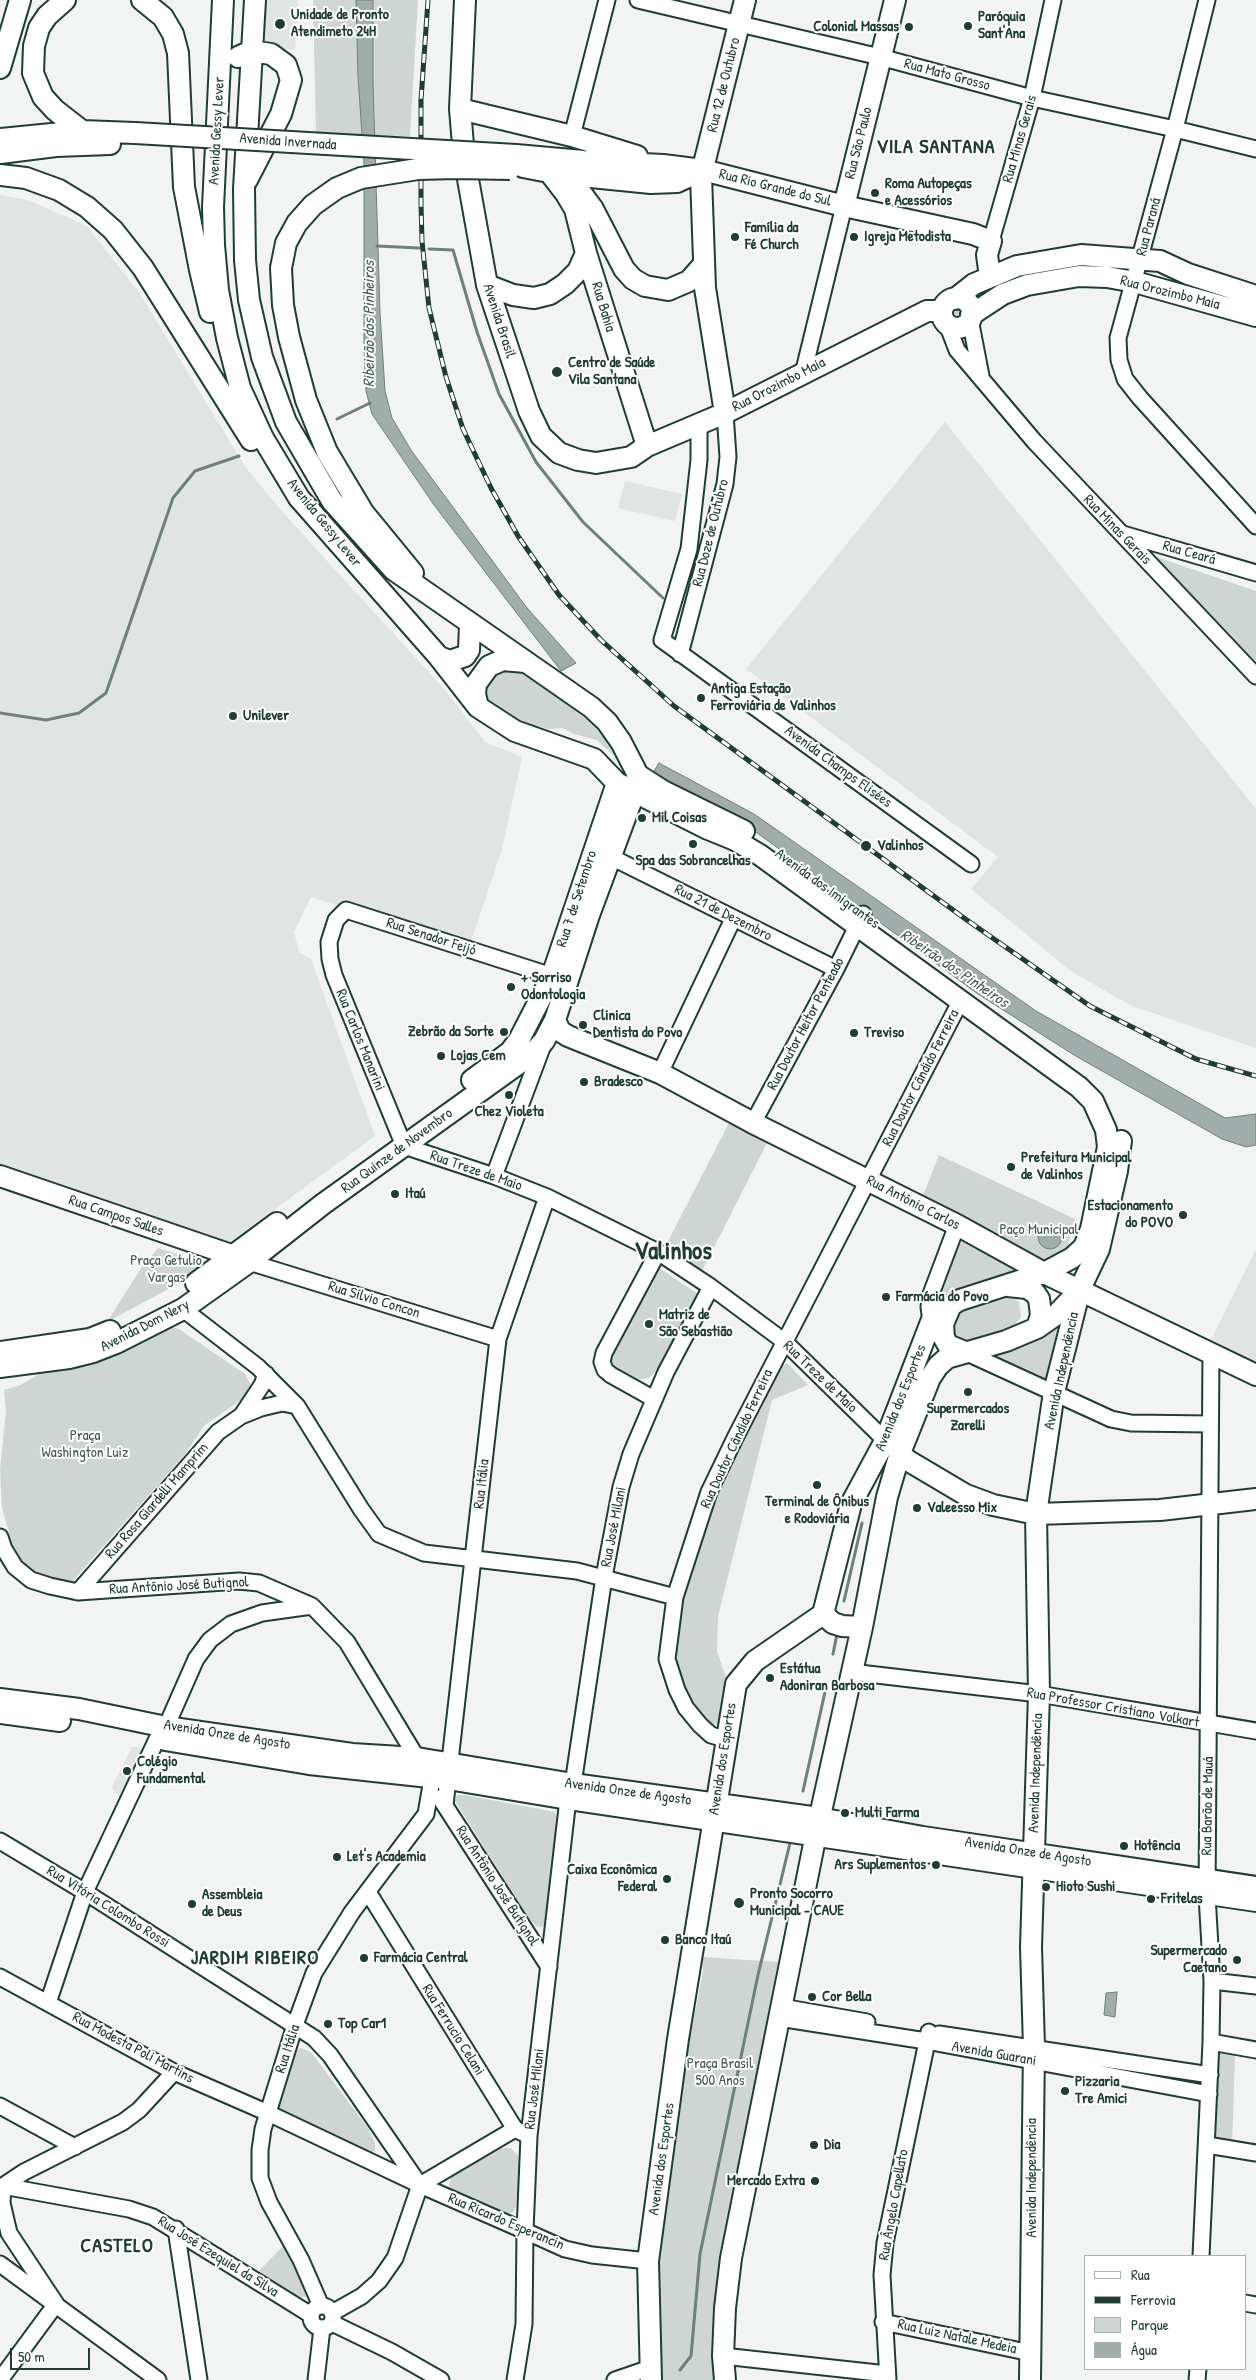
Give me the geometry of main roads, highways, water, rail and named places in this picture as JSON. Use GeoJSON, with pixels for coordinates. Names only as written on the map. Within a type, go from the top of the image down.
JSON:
{"type":"FeatureCollection","features":[{"type":"Feature","properties":{"kind":"main road"},"geometry":{"type":"LineString","coordinates":[[0,68],[20,0]]}},
{"type":"Feature","properties":{"kind":"main road"},"geometry":{"type":"LineString","coordinates":[[65,0],[47,16],[39,28],[34,46],[32,73],[44,97],[55,110],[82,131]]}},
{"type":"Feature","properties":{"kind":"main road"},"geometry":{"type":"LineString","coordinates":[[142,0],[163,17],[173,34],[178,53],[184,187],[191,226],[219,347],[240,388]]}},
{"type":"Feature","properties":{"kind":"main road","name":"Avenida Gessy Lever"},"geometry":{"type":"LineString","coordinates":[[224,0],[214,189],[214,245],[220,299],[240,388],[263,438],[299,498],[439,657],[478,707],[514,731],[594,759],[616,783]]}},
{"type":"Feature","properties":{"kind":"main road","name":"Avenida Gessy Lever"},"geometry":{"type":"LineString","coordinates":[[255,0],[243,221],[249,300],[262,357],[286,422],[316,478],[352,525],[394,570],[434,597],[470,625],[559,682],[592,707],[607,722],[621,742],[637,784]]}},
{"type":"Feature","properties":{"kind":"main road","name":"Avenida Brasil"},"geometry":{"type":"LineString","coordinates":[[465,0],[460,109],[464,157],[487,284],[529,411],[541,436],[559,453],[578,460],[596,463],[631,457],[647,446],[725,413]]}},
{"type":"Feature","properties":{"kind":"main road","name":"Rua 12 de Outubro"},"geometry":{"type":"LineString","coordinates":[[703,170],[746,0]]}},
{"type":"Feature","properties":{"kind":"main road","name":"Rua São Paulo"},"geometry":{"type":"LineString","coordinates":[[844,206],[880,57],[896,0]]}},
{"type":"Feature","properties":{"kind":"main road"},"geometry":{"type":"LineString","coordinates":[[220,72],[232,61],[251,51],[266,53],[280,59],[289,72],[291,80],[281,114],[255,162],[244,189]]}},
{"type":"Feature","properties":{"kind":"main road"},"geometry":{"type":"LineString","coordinates":[[460,109],[572,136],[663,165]]}},
{"type":"Feature","properties":{"kind":"main road","name":"Avenida Invernada"},"geometry":{"type":"LineString","coordinates":[[0,138],[82,131],[134,139],[516,165]]}},
{"type":"Feature","properties":{"kind":"main road","name":"Avenida Invernada"},"geometry":{"type":"LineString","coordinates":[[0,153],[134,139]]}},
{"type":"Feature","properties":{"kind":"main road"},"geometry":{"type":"LineString","coordinates":[[434,597],[363,512],[327,452],[306,400],[289,337],[283,305],[281,268],[286,243],[297,223],[313,205],[337,188],[361,178],[418,169],[583,161],[663,165],[703,170]]}},
{"type":"Feature","properties":{"kind":"main road","name":"Rua Rio Grande do Sul"},"geometry":{"type":"LineString","coordinates":[[516,165],[554,173],[651,183],[677,182],[703,170],[844,206],[973,234],[991,241]]}},
{"type":"Feature","properties":{"kind":"main road","name":"Rua Doze de Outubro"},"geometry":{"type":"LineString","coordinates":[[703,170],[701,176],[704,264],[713,344],[725,413]]}},
{"type":"Feature","properties":{"kind":"main road"},"geometry":{"type":"LineString","coordinates":[[554,173],[576,186],[593,208],[624,269],[633,279],[645,286],[668,290],[689,281],[704,264]]}},
{"type":"Feature","properties":{"kind":"main road","name":"Rua Bahia"},"geometry":{"type":"LineString","coordinates":[[554,173],[575,209],[586,253],[647,446]]}},
{"type":"Feature","properties":{"kind":"main road"},"geometry":{"type":"LineString","coordinates":[[0,175],[26,178],[59,190],[87,207],[113,230],[143,268],[263,458],[277,476],[299,498]]}},
{"type":"Feature","properties":{"kind":"main road","name":"Rua Minas Gerais"},"geometry":{"type":"LineString","coordinates":[[990,277],[987,255],[991,241]]}},
{"type":"Feature","properties":{"kind":"main road"},"geometry":{"type":"LineString","coordinates":[[487,284],[514,295],[534,298],[550,294],[565,284],[578,271],[586,253]]}},
{"type":"Feature","properties":{"kind":"main road","name":"Rua Orozimbo Maia"},"geometry":{"type":"LineString","coordinates":[[948,311],[974,284],[990,277],[1017,266],[1060,257],[1081,255],[1160,261],[1188,274],[1256,296]]}},
{"type":"Feature","properties":{"kind":"main road","name":"Rua Orozimbo Maia"},"geometry":{"type":"LineString","coordinates":[[725,413],[927,311],[948,311],[960,299],[968,304],[971,317],[1003,294],[1027,285],[1079,276],[1108,277],[1135,282],[1256,316]]}},
{"type":"Feature","properties":{"kind":"main road"},"geometry":{"type":"LineString","coordinates":[[990,277],[1003,294]]}},
{"type":"Feature","properties":{"kind":"main road"},"geometry":{"type":"LineString","coordinates":[[439,657],[450,661],[465,656],[469,650],[470,625]]}},
{"type":"Feature","properties":{"kind":"main road"},"geometry":{"type":"LineString","coordinates":[[478,707],[475,694],[476,684],[489,666],[502,660],[525,662]]}},
{"type":"Feature","properties":{"kind":"main road","name":"Avenida dos Imigrantes"},"geometry":{"type":"LineString","coordinates":[[616,783],[637,784],[708,829],[735,840],[760,854],[860,919],[1086,1077],[1098,1088],[1118,1126],[1121,1138],[1118,1171],[1099,1249],[1080,1291]]}},
{"type":"Feature","properties":{"kind":"main road","name":"Rua 7 de Setembro"},"geometry":{"type":"LineString","coordinates":[[544,1041],[555,1020],[602,852],[616,783]]}},
{"type":"Feature","properties":{"kind":"main road","name":"Rua 7 de Setembro"},"geometry":{"type":"LineString","coordinates":[[519,1040],[552,976],[602,852],[637,784]]}},
{"type":"Feature","properties":{"kind":"main road","name":"Avenida dos Imigrantes"},"geometry":{"type":"LineString","coordinates":[[860,919],[960,1002],[1079,1087],[1093,1101],[1106,1130],[1108,1147],[1091,1229],[1084,1247],[1072,1258],[1044,1273]]}},
{"type":"Feature","properties":{"kind":"main road","name":"Rua Antônio Carlos"},"geometry":{"type":"LineString","coordinates":[[555,1020],[560,1031],[568,1036],[660,1073],[753,1123],[957,1225],[1044,1273],[1256,1374]]}},
{"type":"Feature","properties":{"kind":"main road"},"geometry":{"type":"LineString","coordinates":[[519,1040],[544,1041],[568,1036]]}},
{"type":"Feature","properties":{"kind":"main road","name":"Rua Quinze de Novembro"},"geometry":{"type":"LineString","coordinates":[[241,1259],[324,1204],[510,1052],[519,1040]]}},
{"type":"Feature","properties":{"kind":"main road","name":"Rua Quinze de Novembro"},"geometry":{"type":"LineString","coordinates":[[401,1140],[525,1068],[532,1054],[544,1041]]}},
{"type":"Feature","properties":{"kind":"main road","name":"Rua Campos Salles"},"geometry":{"type":"LineString","coordinates":[[0,1176],[241,1259]]}},
{"type":"Feature","properties":{"kind":"main road","name":"Avenida Dom Nery"},"geometry":{"type":"LineString","coordinates":[[0,1367],[69,1358],[116,1343],[183,1309],[241,1259]]}},
{"type":"Feature","properties":{"kind":"main road","name":"Avenida Dom Nery"},"geometry":{"type":"LineString","coordinates":[[0,1352],[90,1339],[121,1327],[241,1259]]}},
{"type":"Feature","properties":{"kind":"main road","name":"Avenida dos Esportes"},"geometry":{"type":"LineString","coordinates":[[725,2380],[723,2356],[725,2308],[731,2258],[817,1826],[862,1627],[888,1497],[893,1447],[931,1322],[960,1300],[1044,1273]]}},
{"type":"Feature","properties":{"kind":"main road"},"geometry":{"type":"LineString","coordinates":[[1006,1286],[1027,1288],[1035,1293],[1039,1299],[1041,1315],[1037,1328]]}},
{"type":"Feature","properties":{"kind":"main road","name":"Avenida dos Esportes"},"geometry":{"type":"LineString","coordinates":[[651,2374],[648,2261],[678,2039],[728,1740],[731,1704],[736,1684],[744,1671],[773,1647],[823,1614],[851,1504],[893,1447],[938,1366],[948,1358],[1006,1341],[1037,1328],[1057,1314],[1080,1291]]}},
{"type":"Feature","properties":{"kind":"main road","name":"Avenida Independência"},"geometry":{"type":"LineString","coordinates":[[1030,2380],[1033,2054],[1031,1947],[1039,1694],[1036,1514],[1054,1392],[1080,1291]]}},
{"type":"Feature","properties":{"kind":"main road"},"geometry":{"type":"LineString","coordinates":[[952,1305],[943,1324],[944,1338],[948,1345],[964,1352]]}},
{"type":"Feature","properties":{"kind":"main road","name":"Rua Treze de Maio"},"geometry":{"type":"LineString","coordinates":[[893,1447],[908,1460],[966,1495],[993,1505],[1036,1514],[1160,1510],[1256,1499]]}},
{"type":"Feature","properties":{"kind":"main road"},"geometry":{"type":"LineString","coordinates":[[823,1614],[833,1623],[862,1627]]}},
{"type":"Feature","properties":{"kind":"main road","name":"Avenida Onze de Agosto"},"geometry":{"type":"LineString","coordinates":[[0,1699],[78,1709],[162,1733],[309,1764],[434,1772],[817,1826],[1033,1861],[1119,1880],[1208,1887],[1256,1887]]}},
{"type":"Feature","properties":{"kind":"main road","name":"Avenida Onze de Agosto"},"geometry":{"type":"LineString","coordinates":[[0,1713],[162,1733]]}},
{"type":"Feature","properties":{"kind":"main road","name":"Avenida Onze de Agosto"},"geometry":{"type":"LineString","coordinates":[[1208,1887],[1256,1901]]}},
{"type":"Feature","properties":{"kind":"water","name":"Ribeirão dos Pinheiros"},"geometry":{"type":"Polygon","coordinates":[[[356,0],[373,0],[373,84],[380,313],[385,391],[392,418],[411,450],[527,608],[576,663],[561,671],[434,505],[372,414],[366,391],[364,350],[364,164],[358,76],[356,0]]]}},
{"type":"Feature","properties":{"kind":"water","name":"Ribeirão dos Pinheiros"},"geometry":{"type":"Polygon","coordinates":[[[659,763],[754,814],[1036,1011],[1225,1118],[1256,1114],[1256,1145],[1246,1147],[1222,1139],[1074,1055],[978,994],[745,824],[651,776],[659,763]]]}},
{"type":"Feature","properties":{"kind":"water"},"geometry":{"type":"Polygon","coordinates":[[[1050,1225],[1055,1226],[1061,1232],[1061,1242],[1055,1248],[1050,1249],[1045,1248],[1039,1242],[1038,1237],[1039,1232],[1045,1226],[1050,1225]]]}},
{"type":"Feature","properties":{"kind":"water"},"geometry":{"type":"Polygon","coordinates":[[[1117,1992],[1115,2017],[1104,2015],[1106,1993],[1117,1992]]]}},
{"type":"Feature","properties":{"kind":"waterway"},"geometry":{"type":"LineString","coordinates":[[377,246],[419,248]]}},
{"type":"Feature","properties":{"kind":"waterway"},"geometry":{"type":"LineString","coordinates":[[429,249],[453,250],[477,332],[499,394],[536,462],[583,522],[663,598]]}},
{"type":"Feature","properties":{"kind":"waterway"},"geometry":{"type":"LineString","coordinates":[[337,419],[370,403]]}},
{"type":"Feature","properties":{"kind":"waterway"},"geometry":{"type":"LineString","coordinates":[[0,713],[46,720],[79,713],[106,693],[173,498],[195,471],[239,456]]}},
{"type":"Feature","properties":{"kind":"waterway"},"geometry":{"type":"LineString","coordinates":[[844,1601],[862,1523]]}},
{"type":"Feature","properties":{"kind":"waterway"},"geometry":{"type":"LineString","coordinates":[[833,1654],[837,1634]]}},
{"type":"Feature","properties":{"kind":"waterway"},"geometry":{"type":"LineString","coordinates":[[803,1791],[827,1683]]}},
{"type":"Feature","properties":{"kind":"waterway"},"geometry":{"type":"LineString","coordinates":[[680,2370],[691,2356],[700,2254],[758,1975],[790,1843]]}},
{"type":"Feature","properties":{"kind":"railway"},"geometry":{"type":"LineString","coordinates":[[428,0],[421,100],[421,203],[422,241],[429,308],[446,377],[463,429],[491,488],[518,536],[559,595],[601,640],[674,706],[964,918],[1090,1006],[1196,1059],[1256,1076]]}},
{"type":"Feature","properties":{"kind":"place","name":"Unidade de Pronto Atendimeto 24H"},"geometry":{"type":"Point","coordinates":[280,24]}},
{"type":"Feature","properties":{"kind":"place","name":"Paróquia Sant'Ana"},"geometry":{"type":"Point","coordinates":[968,26]}},
{"type":"Feature","properties":{"kind":"place","name":"Colonial Massas"},"geometry":{"type":"Point","coordinates":[909,27]}},
{"type":"Feature","properties":{"kind":"place","name":"Roma Autopeças e Acessórios"},"geometry":{"type":"Point","coordinates":[875,193]}},
{"type":"Feature","properties":{"kind":"place","name":"Família da Fé Church"},"geometry":{"type":"Point","coordinates":[735,237]}},
{"type":"Feature","properties":{"kind":"place","name":"Igreja Metodista"},"geometry":{"type":"Point","coordinates":[854,237]}},
{"type":"Feature","properties":{"kind":"place","name":"Centro de Saúde Vila Santana"},"geometry":{"type":"Point","coordinates":[557,372]}},
{"type":"Feature","properties":{"kind":"place","name":"Antiga Estação Ferroviária de Valinhos"},"geometry":{"type":"Point","coordinates":[701,698]}},
{"type":"Feature","properties":{"kind":"place","name":"Unilever"},"geometry":{"type":"Point","coordinates":[233,716]}},
{"type":"Feature","properties":{"kind":"place","name":"Mil Coisas"},"geometry":{"type":"Point","coordinates":[642,818]}},
{"type":"Feature","properties":{"kind":"place","name":"Spa das Sobrancelhas"},"geometry":{"type":"Point","coordinates":[693,844]}},
{"type":"Feature","properties":{"kind":"place","name":"Valinhos"},"geometry":{"type":"Point","coordinates":[866,846]}},
{"type":"Feature","properties":{"kind":"place","name":"+ Sorriso Odontologia"},"geometry":{"type":"Point","coordinates":[511,987]}},
{"type":"Feature","properties":{"kind":"place","name":"Clinica Dentista do Povo"},"geometry":{"type":"Point","coordinates":[583,1025]}},
{"type":"Feature","properties":{"kind":"place","name":"Zebrão da Sorte"},"geometry":{"type":"Point","coordinates":[504,1032]}},
{"type":"Feature","properties":{"kind":"place","name":"Treviso"},"geometry":{"type":"Point","coordinates":[854,1033]}},
{"type":"Feature","properties":{"kind":"place","name":"Lojas Cem"},"geometry":{"type":"Point","coordinates":[441,1056]}},
{"type":"Feature","properties":{"kind":"place","name":"Bradesco"},"geometry":{"type":"Point","coordinates":[584,1082]}},
{"type":"Feature","properties":{"kind":"place","name":"Chez Violeta"},"geometry":{"type":"Point","coordinates":[509,1095]}},
{"type":"Feature","properties":{"kind":"place","name":"Prefeitura Municipal de Valinhos"},"geometry":{"type":"Point","coordinates":[1011,1167]}},
{"type":"Feature","properties":{"kind":"place","name":"Itaú"},"geometry":{"type":"Point","coordinates":[395,1194]}},
{"type":"Feature","properties":{"kind":"place","name":"Estacionamento do POVO"},"geometry":{"type":"Point","coordinates":[1183,1215]}},
{"type":"Feature","properties":{"kind":"place","name":"Farmácia do Povo"},"geometry":{"type":"Point","coordinates":[886,1297]}},
{"type":"Feature","properties":{"kind":"place","name":"Matriz de São Sebastião"},"geometry":{"type":"Point","coordinates":[649,1324]}},
{"type":"Feature","properties":{"kind":"place","name":"Supermercados Zarelli"},"geometry":{"type":"Point","coordinates":[968,1392]}},
{"type":"Feature","properties":{"kind":"place","name":"Terminal de Ônibus e Rodoviária"},"geometry":{"type":"Point","coordinates":[817,1485]}},
{"type":"Feature","properties":{"kind":"place","name":"Valeesso Mix"},"geometry":{"type":"Point","coordinates":[917,1508]}},
{"type":"Feature","properties":{"kind":"place","name":"Estátua Adoniran Barbosa"},"geometry":{"type":"Point","coordinates":[770,1678]}},
{"type":"Feature","properties":{"kind":"place","name":"Colégio Fundamental"},"geometry":{"type":"Point","coordinates":[127,1771]}},
{"type":"Feature","properties":{"kind":"place","name":"Multi Farma"},"geometry":{"type":"Point","coordinates":[845,1813]}},
{"type":"Feature","properties":{"kind":"place","name":"Hotência"},"geometry":{"type":"Point","coordinates":[1124,1846]}},
{"type":"Feature","properties":{"kind":"place","name":"Let's Academia"},"geometry":{"type":"Point","coordinates":[337,1857]}},
{"type":"Feature","properties":{"kind":"place","name":"Ars Suplementos"},"geometry":{"type":"Point","coordinates":[936,1865]}},
{"type":"Feature","properties":{"kind":"place","name":"Caixa Econômica Federal"},"geometry":{"type":"Point","coordinates":[667,1879]}},
{"type":"Feature","properties":{"kind":"place","name":"Hioto Sushi"},"geometry":{"type":"Point","coordinates":[1046,1887]}},
{"type":"Feature","properties":{"kind":"place","name":"Fritelas"},"geometry":{"type":"Point","coordinates":[1151,1899]}},
{"type":"Feature","properties":{"kind":"place","name":"Pronto Socorro Municipal - CAUE"},"geometry":{"type":"Point","coordinates":[739,1903]}},
{"type":"Feature","properties":{"kind":"place","name":"Assembleia de Deus"},"geometry":{"type":"Point","coordinates":[192,1904]}},
{"type":"Feature","properties":{"kind":"place","name":"Banco Itaú"},"geometry":{"type":"Point","coordinates":[665,1940]}},
{"type":"Feature","properties":{"kind":"place","name":"Farmácia Central"},"geometry":{"type":"Point","coordinates":[364,1958]}},
{"type":"Feature","properties":{"kind":"place","name":"Supermercado Caetano"},"geometry":{"type":"Point","coordinates":[1237,1960]}},
{"type":"Feature","properties":{"kind":"place","name":"Cor Bella"},"geometry":{"type":"Point","coordinates":[812,1997]}},
{"type":"Feature","properties":{"kind":"place","name":"Top Car1"},"geometry":{"type":"Point","coordinates":[328,2024]}},
{"type":"Feature","properties":{"kind":"place","name":"Pizzaria Tre Amici"},"geometry":{"type":"Point","coordinates":[1065,2091]}},
{"type":"Feature","properties":{"kind":"place","name":"Dia"},"geometry":{"type":"Point","coordinates":[814,2145]}},
{"type":"Feature","properties":{"kind":"place","name":"Mercado Extra"},"geometry":{"type":"Point","coordinates":[815,2181]}},
{"type":"Feature","properties":{"kind":"district","name":"VILA SANTANA"},"geometry":{"type":"Point","coordinates":[936,148]}},
{"type":"Feature","properties":{"kind":"district","name":"Valinhos"},"geometry":{"type":"Point","coordinates":[673,1252]}},
{"type":"Feature","properties":{"kind":"district","name":"JARDIM RIBEIRO"},"geometry":{"type":"Point","coordinates":[255,1959]}},
{"type":"Feature","properties":{"kind":"district","name":"CASTELO"},"geometry":{"type":"Point","coordinates":[117,2247]}},
{"type":"Feature","properties":{"kind":"park label","name":"Paço Municipal"},"geometry":{"type":"Point","coordinates":[1039,1230]}},
{"type":"Feature","properties":{"kind":"park label","name":"Praça Getulio Vargas"},"geometry":{"type":"Point","coordinates":[166,1270]}},
{"type":"Feature","properties":{"kind":"park label","name":"Praça Washington Luiz"},"geometry":{"type":"Point","coordinates":[85,1444]}},
{"type":"Feature","properties":{"kind":"park label","name":"Praça Brasil 500 Anos"},"geometry":{"type":"Point","coordinates":[720,2072]}}]}
